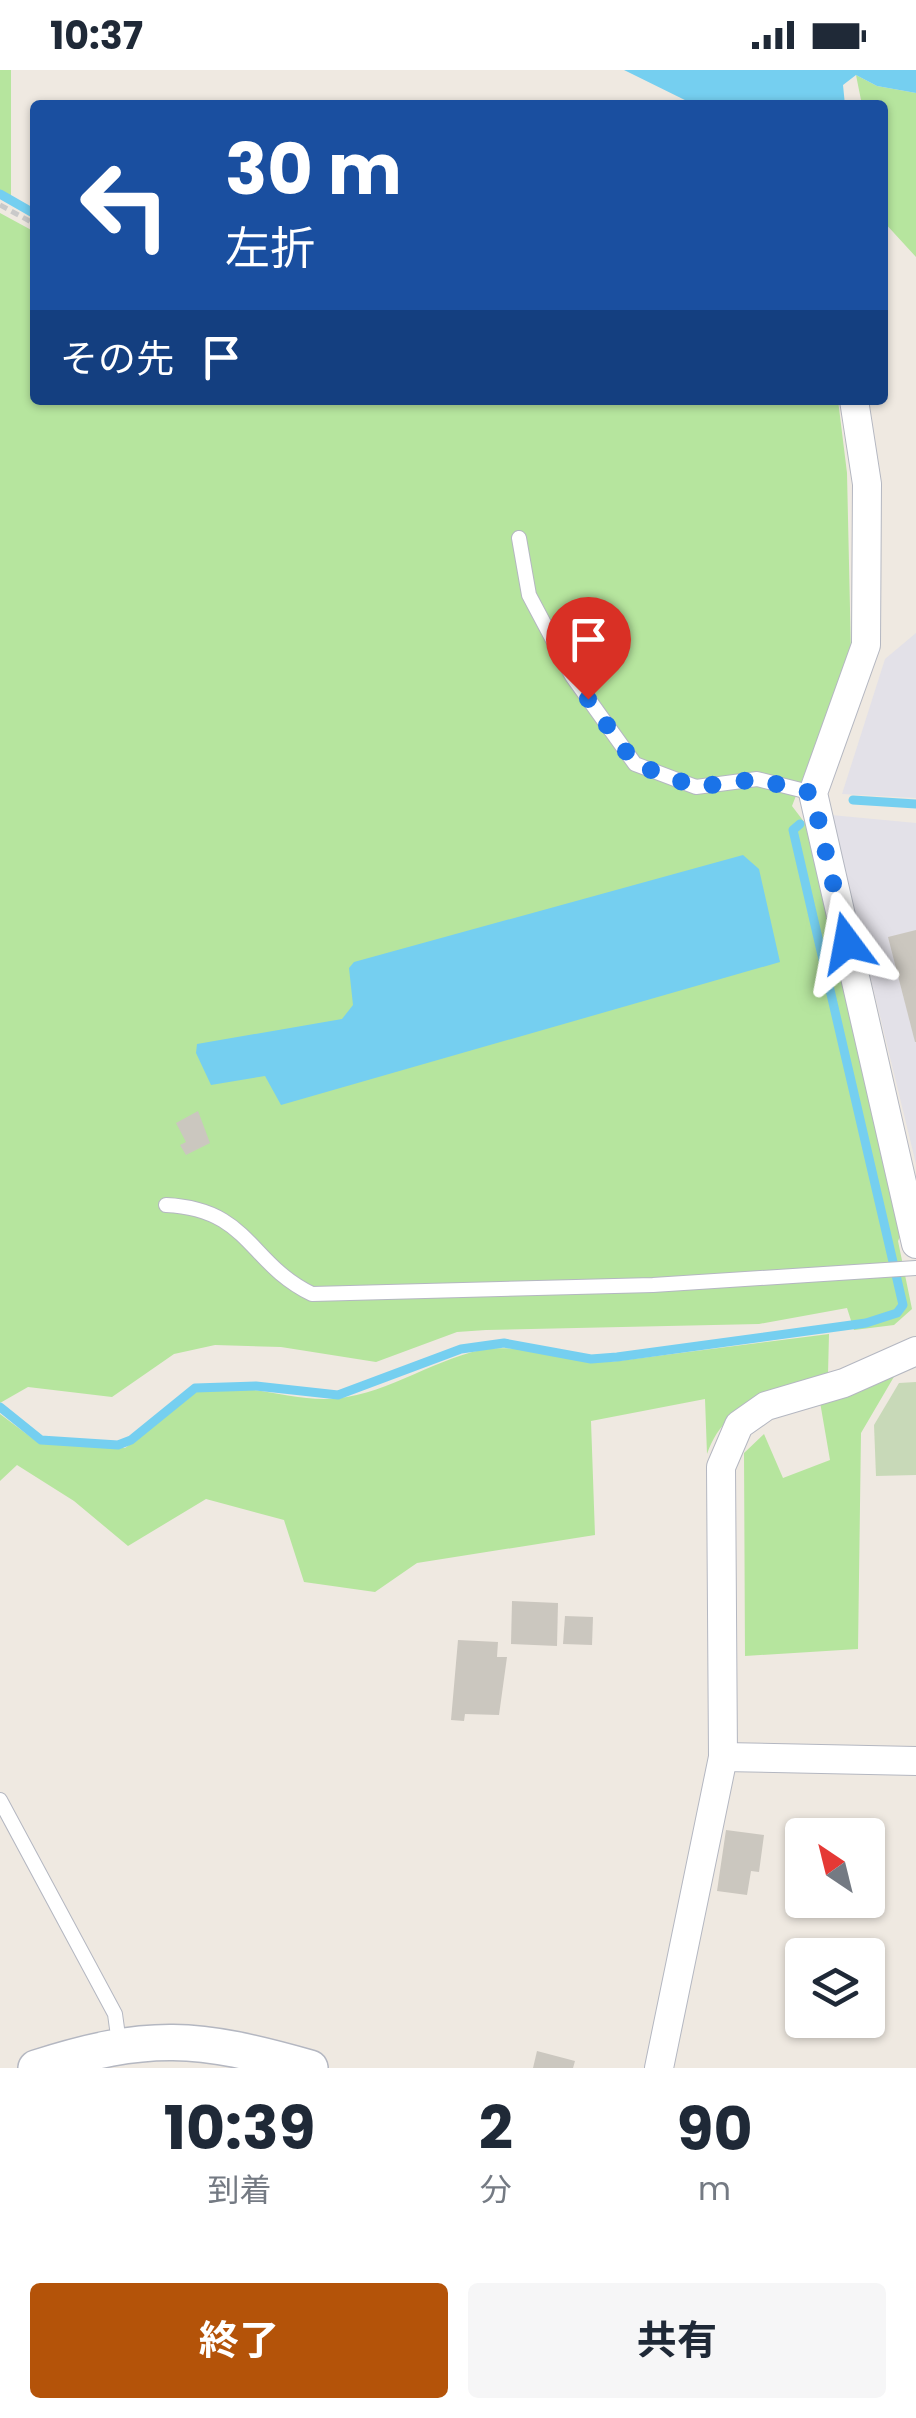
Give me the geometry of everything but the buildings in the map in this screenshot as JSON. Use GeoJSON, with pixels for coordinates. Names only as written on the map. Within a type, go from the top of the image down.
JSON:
{"type":"FeatureCollection","features":[{"type":"Feature","properties":{"kind":"street"},"geometry":{"type":"LineString","coordinates":[[855,405],[866,484],[866,645],[812,793],[916,1244]]}},
{"type":"Feature","properties":{"kind":"street"},"geometry":{"type":"LineString","coordinates":[[659,2068],[723,1757],[721,1468],[739,1424],[766,1406],[844,1382],[916,1351]]}},
{"type":"Feature","properties":{"kind":"street"},"geometry":{"type":"LineString","coordinates":[[723,1757],[916,1761]]}},
{"type":"Feature","properties":{"kind":"street"},"geometry":{"type":"LineString","coordinates":[[36,2068],[120,2044],[207,2041],[310,2068]]}},
{"type":"Feature","properties":{"kind":"lane"},"geometry":{"type":"LineString","coordinates":[[519,538],[529,595],[572,676],[635,764],[696,787],[757,779],[812,793]]}},
{"type":"Feature","properties":{"kind":"lane"},"geometry":{"type":"LineString","coordinates":[[166,1206],[198,1207],[230,1222],[293,1285],[312,1294],[653,1285],[916,1268]]}},
{"type":"Feature","properties":{"kind":"lane"},"geometry":{"type":"LineString","coordinates":[[0,1800],[114,2014],[120,2044]]}},
{"type":"Feature","properties":{"kind":"path"},"geometry":{"type":"LineString","coordinates":[[0,205],[30,221]]}},
{"type":"Feature","properties":{"kind":"shaded area"},"geometry":{"type":"Polygon","coordinates":[[[916,633],[916,798],[842,794],[885,659],[916,633]]]}},
{"type":"Feature","properties":{"kind":"shaded area"},"geometry":{"type":"Polygon","coordinates":[[[831,815],[916,823],[916,1164],[831,815]]]}},
{"type":"Feature","properties":{"kind":"green space"},"geometry":{"type":"Polygon","coordinates":[[[0,70],[11,70],[11,201],[0,194],[0,70]]]}},
{"type":"Feature","properties":{"kind":"green space"},"geometry":{"type":"Polygon","coordinates":[[[856,75],[877,86],[916,93],[916,257],[888,226],[888,100],[861,100],[856,75]]]}},
{"type":"Feature","properties":{"kind":"green space"},"geometry":{"type":"Polygon","coordinates":[[[0,213],[30,229],[30,405],[839,405],[847,473],[851,654],[792,806],[811,831],[907,1221],[898,1241],[912,1309],[894,1325],[854,1330],[847,1308],[759,1324],[457,1332],[376,1362],[281,1347],[215,1345],[174,1354],[112,1397],[28,1387],[0,1403],[0,213]]]}},
{"type":"Feature","properties":{"kind":"green space"},"geometry":{"type":"Polygon","coordinates":[[[829,1334],[828,1374],[773,1393],[740,1410],[727,1421],[707,1454],[705,1399],[591,1421],[595,1535],[417,1563],[375,1592],[304,1582],[284,1520],[206,1499],[128,1546],[74,1501],[17,1465],[0,1481],[0,1414],[36,1441],[125,1448],[178,1401],[213,1388],[327,1399],[386,1386],[481,1350],[513,1349],[610,1362],[829,1334]]]}},
{"type":"Feature","properties":{"kind":"green space"},"geometry":{"type":"Polygon","coordinates":[[[895,1375],[861,1433],[858,1649],[745,1656],[744,1453],[764,1434],[783,1478],[830,1460],[820,1402],[895,1375]]]}},
{"type":"Feature","properties":{"kind":"green space"},"geometry":{"type":"Polygon","coordinates":[[[916,1382],[916,1475],[876,1476],[874,1425],[899,1383],[916,1382]]]}},
{"type":"Feature","properties":{"kind":"water"},"geometry":{"type":"Polygon","coordinates":[[[624,70],[916,70],[916,93],[877,86],[856,75],[843,85],[844,100],[685,100],[624,70]]]}},
{"type":"Feature","properties":{"kind":"water"},"geometry":{"type":"Polygon","coordinates":[[[743,855],[759,869],[780,962],[281,1105],[265,1076],[211,1085],[196,1053],[197,1044],[342,1019],[353,1005],[349,968],[354,962],[743,855]]]}},
{"type":"Feature","properties":{"kind":"waterway"},"geometry":{"type":"LineString","coordinates":[[0,194],[30,211]]}},
{"type":"Feature","properties":{"kind":"waterway"},"geometry":{"type":"LineString","coordinates":[[853,800],[916,804]]}},
{"type":"Feature","properties":{"kind":"waterway"},"geometry":{"type":"LineString","coordinates":[[0,1407],[41,1440],[118,1445],[131,1440],[195,1388],[256,1386],[338,1395],[461,1349],[504,1343],[591,1359],[617,1357],[866,1323],[897,1313],[903,1305],[793,830],[800,824]]}},
{"type":"Feature","properties":{"kind":"route"},"geometry":{"type":"LineString","coordinates":[[588,699],[635,764],[696,787],[757,779],[812,793],[847,943]]}}]}
